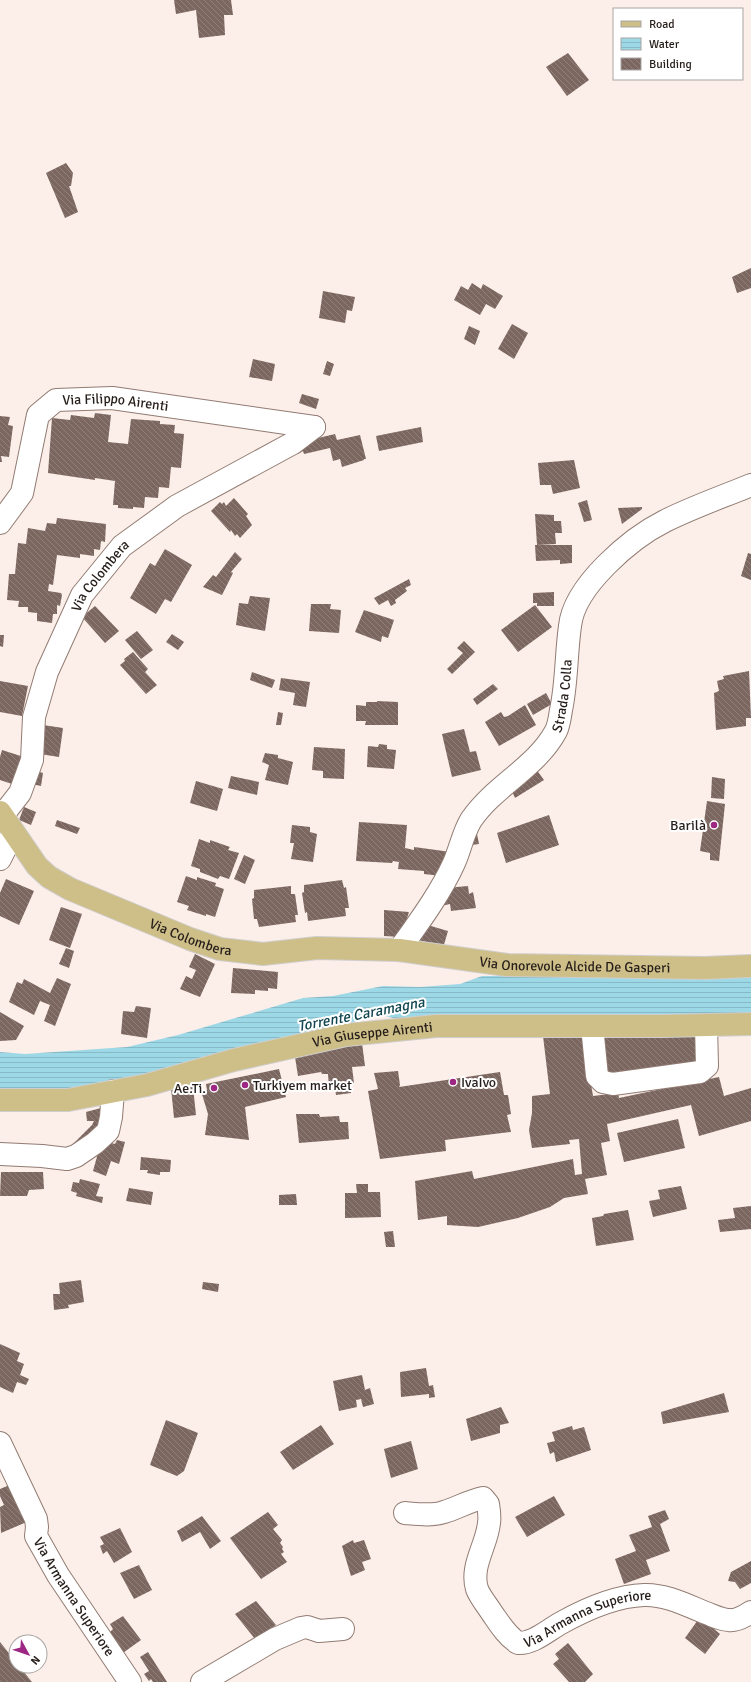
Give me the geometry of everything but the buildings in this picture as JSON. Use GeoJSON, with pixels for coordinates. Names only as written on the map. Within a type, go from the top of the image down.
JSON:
{"type":"FeatureCollection","features":[{"type":"Feature","properties":{"kind":"main road","name":"Via Colombera"},"geometry":{"type":"LineString","coordinates":[[5,820],[37,866],[49,876],[70,889],[190,939],[220,949],[263,954],[317,948],[399,950]]}},
{"type":"Feature","properties":{"kind":"main road","name":"Via Onorevole Alcide De Gasperi"},"geometry":{"type":"LineString","coordinates":[[399,950],[507,965],[705,968],[751,966]]}},
{"type":"Feature","properties":{"kind":"main road","name":"Via Giuseppe Airenti"},"geometry":{"type":"LineString","coordinates":[[0,1100],[68,1100],[147,1085],[234,1060],[346,1035],[436,1026],[751,1024]]}},
{"type":"Feature","properties":{"kind":"street","name":"Via Filippo Airenti"},"geometry":{"type":"LineString","coordinates":[[0,523],[22,493],[38,415],[56,400],[112,398],[314,427]]}},
{"type":"Feature","properties":{"kind":"street","name":"Via Colombera"},"geometry":{"type":"LineString","coordinates":[[0,859],[5,820],[20,793],[32,760],[34,717],[47,672],[82,595],[122,546],[177,506],[293,443],[314,427]]}},
{"type":"Feature","properties":{"kind":"street","name":"Strada Colla"},"geometry":{"type":"LineString","coordinates":[[399,950],[427,910],[453,864],[471,821],[494,793],[533,761],[549,744],[558,728],[565,688],[570,624],[579,599],[594,578],[612,559],[663,522],[751,485]]}},
{"type":"Feature","properties":{"kind":"street"},"geometry":{"type":"LineString","coordinates":[[592,1026],[597,1076],[603,1082],[613,1084],[700,1072],[707,1066],[706,1025]]}},
{"type":"Feature","properties":{"kind":"street"},"geometry":{"type":"LineString","coordinates":[[0,1154],[68,1159],[76,1156],[96,1143],[108,1131],[111,1118],[113,1091]]}},
{"type":"Feature","properties":{"kind":"street","name":"Via Armanna Superiore"},"geometry":{"type":"LineString","coordinates":[[0,1443],[36,1519],[36,1536],[75,1601],[130,1682]]}},
{"type":"Feature","properties":{"kind":"street","name":"Via Armanna Superiore"},"geometry":{"type":"LineString","coordinates":[[405,1513],[442,1513],[460,1507],[472,1500],[483,1498],[488,1504],[489,1522],[475,1577],[477,1589],[494,1616],[508,1634],[518,1643],[522,1644],[532,1640],[562,1622],[619,1598],[645,1595],[656,1596],[729,1620],[742,1617],[751,1612]]}},
{"type":"Feature","properties":{"kind":"street"},"geometry":{"type":"LineString","coordinates":[[202,1682],[275,1639],[301,1628],[307,1627],[319,1632],[342,1629]]}},
{"type":"Feature","properties":{"kind":"water","name":"Torrente Caramagna"},"geometry":{"type":"Polygon","coordinates":[[[751,975],[751,1018],[393,1018],[378,1014],[331,1029],[125,1083],[65,1092],[0,1093],[0,1052],[25,1054],[127,1047],[178,1035],[303,998],[333,996],[383,986],[420,987],[460,984],[482,976],[751,975]]]}},
{"type":"Feature","properties":{"kind":"place","name":"Barilà"},"geometry":{"type":"Point","coordinates":[714,825]}},
{"type":"Feature","properties":{"kind":"place","name":"IvaIvo"},"geometry":{"type":"Point","coordinates":[453,1082]}},
{"type":"Feature","properties":{"kind":"place","name":"Turkiyem market"},"geometry":{"type":"Point","coordinates":[245,1085]}},
{"type":"Feature","properties":{"kind":"place","name":"Ae.Ti."},"geometry":{"type":"Point","coordinates":[214,1088]}}]}
